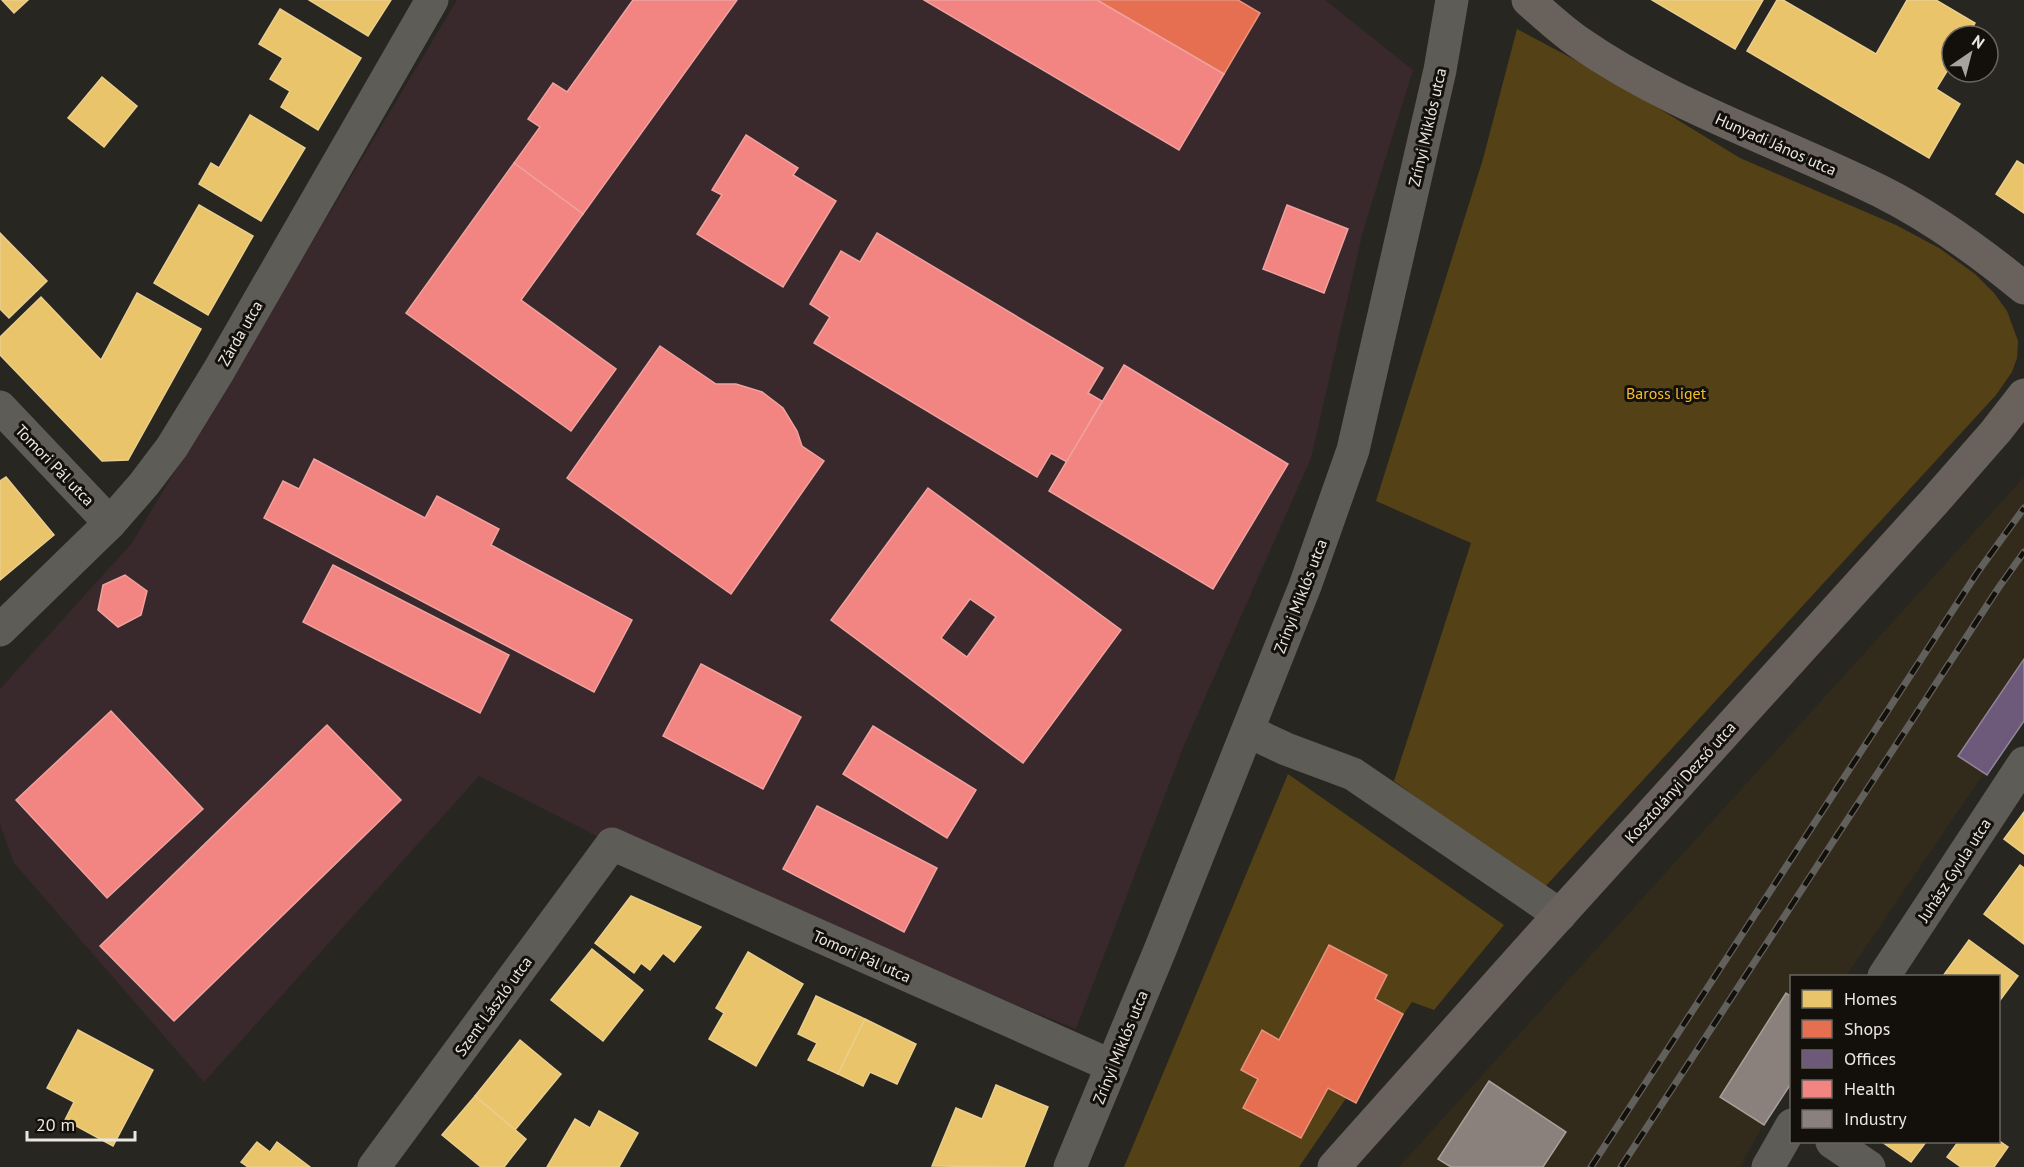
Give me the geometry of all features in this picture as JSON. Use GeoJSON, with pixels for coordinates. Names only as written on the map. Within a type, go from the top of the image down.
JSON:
{"type":"FeatureCollection","features":[{"type":"Feature","properties":{"kind":"main road","name":"Hunyadi János utca"},"geometry":{"type":"LineString","coordinates":[[1528,0],[1578,41],[1646,83],[1881,192],[1935,222],[2024,288]]}},
{"type":"Feature","properties":{"kind":"main road","name":"Kosztolányi Dezső utca"},"geometry":{"type":"LineString","coordinates":[[1334,1167],[1933,503],[2024,395]]}},
{"type":"Feature","properties":{"kind":"street","name":"Zárda utca"},"geometry":{"type":"LineString","coordinates":[[0,630],[110,523],[172,447],[218,372],[432,0]]}},
{"type":"Feature","properties":{"kind":"street","name":"Zrínyi Miklós utca"},"geometry":{"type":"LineString","coordinates":[[1076,1163],[1112,1066],[1305,586],[1353,450],[1440,70],[1452,0]]}},
{"type":"Feature","properties":{"kind":"street","name":"Tomori Pál utca"},"geometry":{"type":"LineString","coordinates":[[0,407],[110,523]]}},
{"type":"Feature","properties":{"kind":"street"},"geometry":{"type":"LineString","coordinates":[[1248,731],[1286,749],[1353,774],[1560,915]]}},
{"type":"Feature","properties":{"kind":"street","name":"Juhász Gyula utca"},"geometry":{"type":"LineString","coordinates":[[1885,975],[2024,763]]}},
{"type":"Feature","properties":{"kind":"street","name":"Tomori Pál utca"},"geometry":{"type":"LineString","coordinates":[[612,844],[1112,1066]]}},
{"type":"Feature","properties":{"kind":"street","name":"Szent László utca"},"geometry":{"type":"LineString","coordinates":[[380,1165],[612,844]]}},
{"type":"Feature","properties":{"kind":"street"},"geometry":{"type":"LineString","coordinates":[[1768,1167],[1790,1127]]}},
{"type":"Feature","properties":{"kind":"street"},"geometry":{"type":"LineString","coordinates":[[1833,1143],[1869,1167]]}},
{"type":"Feature","properties":{"kind":"shaded area"},"geometry":{"type":"Polygon","coordinates":[[[457,0],[1325,0],[1413,70],[1363,231],[1311,458],[1184,745],[1076,1029],[612,844],[479,776],[204,1082],[14,863],[0,824],[0,689],[132,543],[457,0]]]}},
{"type":"Feature","properties":{"kind":"shaded area"},"geometry":{"type":"Polygon","coordinates":[[[2024,477],[2024,714],[1847,975],[1790,975],[1790,1076],[1740,1167],[1399,1167],[2024,477]]]}},
{"type":"Feature","properties":{"kind":"green space","name":"Baross liget"},"geometry":{"type":"Polygon","coordinates":[[[1517,29],[1609,78],[1740,158],[1896,225],[1939,248],[1975,274],[1994,293],[2007,311],[2018,341],[2017,358],[2012,372],[1996,395],[1543,889],[1394,781],[1471,543],[1376,501],[1483,159],[1517,29]]]}},
{"type":"Feature","properties":{"kind":"green space"},"geometry":{"type":"Polygon","coordinates":[[[1288,774],[1504,925],[1434,1010],[1412,1002],[1299,1167],[1124,1167],[1288,774]]]}},
{"type":"Feature","properties":{"kind":"building: Homes"},"geometry":{"type":"Polygon","coordinates":[[[2,0],[28,0],[14,13],[2,0]]]}},
{"type":"Feature","properties":{"kind":"building: Homes"},"geometry":{"type":"Polygon","coordinates":[[[309,0],[391,0],[368,36],[309,0]]]}},
{"type":"Feature","properties":{"kind":"building: Homes"},"geometry":{"type":"Polygon","coordinates":[[[1652,0],[1763,0],[1735,49],[1652,0]]]}},
{"type":"Feature","properties":{"kind":"building: Homes"},"geometry":{"type":"Polygon","coordinates":[[[1777,0],[1783,0],[1876,54],[1907,0],[1936,0],[1975,23],[1940,24],[1940,82],[1936,89],[1960,104],[1929,158],[1747,51],[1777,0]]]}},
{"type":"Feature","properties":{"kind":"building: Homes"},"geometry":{"type":"Polygon","coordinates":[[[280,9],[361,58],[318,130],[281,107],[290,91],[270,79],[283,58],[259,44],[280,9]]]}},
{"type":"Feature","properties":{"kind":"building: Homes"},"geometry":{"type":"Polygon","coordinates":[[[102,77],[137,106],[104,147],[68,118],[102,77]]]}},
{"type":"Feature","properties":{"kind":"building: Homes"},"geometry":{"type":"Polygon","coordinates":[[[250,115],[305,148],[261,221],[199,184],[211,163],[219,168],[250,115]]]}},
{"type":"Feature","properties":{"kind":"building: Homes"},"geometry":{"type":"Polygon","coordinates":[[[2017,161],[2024,165],[2024,213],[1996,194],[2017,161]]]}},
{"type":"Feature","properties":{"kind":"building: Homes"},"geometry":{"type":"Polygon","coordinates":[[[199,205],[253,236],[208,315],[154,283],[199,205]]]}},
{"type":"Feature","properties":{"kind":"building: Homes"},"geometry":{"type":"Polygon","coordinates":[[[0,233],[47,281],[9,318],[0,309],[0,233]]]}},
{"type":"Feature","properties":{"kind":"building: Homes"},"geometry":{"type":"Polygon","coordinates":[[[137,293],[201,329],[128,460],[102,461],[0,355],[0,337],[41,297],[101,360],[137,293]]]}},
{"type":"Feature","properties":{"kind":"building: Homes"},"geometry":{"type":"Polygon","coordinates":[[[6,477],[54,535],[0,580],[0,481],[6,477]]]}},
{"type":"Feature","properties":{"kind":"building: Homes"},"geometry":{"type":"Polygon","coordinates":[[[2024,812],[2024,854],[2004,839],[2024,812]]]}},
{"type":"Feature","properties":{"kind":"building: Homes"},"geometry":{"type":"Polygon","coordinates":[[[2020,865],[2024,868],[2024,944],[1984,914],[2020,865]]]}},
{"type":"Feature","properties":{"kind":"building: Homes"},"geometry":{"type":"Polygon","coordinates":[[[631,896],[701,927],[674,962],[663,953],[650,970],[641,963],[634,973],[595,943],[631,896]]]}},
{"type":"Feature","properties":{"kind":"building: Homes"},"geometry":{"type":"Polygon","coordinates":[[[1969,940],[2018,976],[2000,1000],[2000,975],[1944,975],[1969,940]]]}},
{"type":"Feature","properties":{"kind":"building: Homes"},"geometry":{"type":"Polygon","coordinates":[[[592,949],[643,990],[603,1041],[551,1000],[592,949]]]}},
{"type":"Feature","properties":{"kind":"building: Homes"},"geometry":{"type":"Polygon","coordinates":[[[748,952],[803,984],[756,1066],[709,1039],[724,1013],[716,1008],[748,952]]]}},
{"type":"Feature","properties":{"kind":"building: Homes"},"geometry":{"type":"Polygon","coordinates":[[[816,996],[865,1019],[838,1074],[808,1060],[817,1043],[798,1034],[816,996]]]}},
{"type":"Feature","properties":{"kind":"building: Homes"},"geometry":{"type":"Polygon","coordinates":[[[865,1019],[916,1044],[897,1084],[870,1072],[863,1086],[838,1074],[865,1019]]]}},
{"type":"Feature","properties":{"kind":"building: Homes"},"geometry":{"type":"Polygon","coordinates":[[[78,1030],[153,1070],[113,1146],[65,1120],[74,1102],[47,1088],[78,1030]]]}},
{"type":"Feature","properties":{"kind":"building: Homes"},"geometry":{"type":"Polygon","coordinates":[[[520,1040],[561,1074],[515,1130],[475,1096],[520,1040]]]}},
{"type":"Feature","properties":{"kind":"building: Homes"},"geometry":{"type":"Polygon","coordinates":[[[996,1085],[1048,1107],[1024,1167],[932,1166],[956,1108],[982,1119],[996,1085]]]}},
{"type":"Feature","properties":{"kind":"building: Homes"},"geometry":{"type":"Polygon","coordinates":[[[475,1096],[526,1139],[504,1167],[481,1167],[442,1135],[475,1096]]]}},
{"type":"Feature","properties":{"kind":"building: Homes"},"geometry":{"type":"Polygon","coordinates":[[[599,1111],[638,1133],[619,1167],[547,1167],[575,1119],[590,1128],[599,1111]]]}},
{"type":"Feature","properties":{"kind":"building: Homes"},"geometry":{"type":"Polygon","coordinates":[[[2000,1141],[2008,1147],[1994,1167],[1961,1167],[1947,1157],[1957,1143],[2000,1141]]]}},
{"type":"Feature","properties":{"kind":"building: Homes"},"geometry":{"type":"Polygon","coordinates":[[[257,1142],[270,1152],[277,1142],[310,1167],[248,1167],[241,1162],[257,1142]]]}},
{"type":"Feature","properties":{"kind":"building: Homes"},"geometry":{"type":"Polygon","coordinates":[[[1883,1143],[1925,1143],[1911,1162],[1883,1143]]]}},
{"type":"Feature","properties":{"kind":"building: Shops"},"geometry":{"type":"Polygon","coordinates":[[[1097,0],[1238,0],[1260,13],[1224,74],[1097,0]]]}},
{"type":"Feature","properties":{"kind":"building: Shops"},"geometry":{"type":"Polygon","coordinates":[[[1329,945],[1387,975],[1375,999],[1403,1014],[1356,1103],[1328,1088],[1301,1138],[1243,1108],[1258,1079],[1241,1070],[1262,1030],[1279,1040],[1329,945]]]}},
{"type":"Feature","properties":{"kind":"building: Offices"},"geometry":{"type":"Polygon","coordinates":[[[2024,659],[2024,721],[1987,775],[1958,756],[2024,659]]]}},
{"type":"Feature","properties":{"kind":"building: Health"},"geometry":{"type":"Polygon","coordinates":[[[633,0],[737,0],[583,214],[514,163],[540,127],[528,119],[553,83],[567,92],[633,0]]]}},
{"type":"Feature","properties":{"kind":"building: Health"},"geometry":{"type":"Polygon","coordinates":[[[924,0],[1097,0],[1224,74],[1179,150],[924,0]]]}},
{"type":"Feature","properties":{"kind":"building: Health"},"geometry":{"type":"Polygon","coordinates":[[[746,135],[798,168],[793,175],[836,201],[783,287],[697,234],[722,195],[712,190],[746,135]]]}},
{"type":"Feature","properties":{"kind":"building: Health"},"geometry":{"type":"Polygon","coordinates":[[[514,163],[583,214],[521,300],[616,369],[571,431],[406,313],[514,163]]]}},
{"type":"Feature","properties":{"kind":"building: Health"},"geometry":{"type":"Polygon","coordinates":[[[1287,205],[1348,229],[1324,293],[1263,269],[1287,205]]]}},
{"type":"Feature","properties":{"kind":"building: Health"},"geometry":{"type":"Polygon","coordinates":[[[877,233],[1103,368],[1088,393],[1102,401],[1067,462],[1051,453],[1037,477],[814,343],[830,317],[810,304],[841,251],[860,262],[877,233]]]}},
{"type":"Feature","properties":{"kind":"building: Health"},"geometry":{"type":"Polygon","coordinates":[[[660,346],[716,384],[736,384],[762,392],[783,408],[797,431],[802,446],[824,461],[731,594],[567,478],[660,346]]]}},
{"type":"Feature","properties":{"kind":"building: Health"},"geometry":{"type":"Polygon","coordinates":[[[1124,365],[1288,464],[1213,589],[1049,491],[1124,365]]]}},
{"type":"Feature","properties":{"kind":"building: Health"},"geometry":{"type":"Polygon","coordinates":[[[314,459],[425,518],[437,496],[499,529],[491,545],[632,620],[594,692],[264,518],[283,481],[299,489],[314,459]]]}},
{"type":"Feature","properties":{"kind":"building: Health"},"geometry":{"type":"Polygon","coordinates":[[[928,488],[1121,630],[1023,763],[831,620],[928,488]],[[970,599],[941,638],[967,657],[996,617],[970,599]]]}},
{"type":"Feature","properties":{"kind":"building: Health"},"geometry":{"type":"Polygon","coordinates":[[[333,565],[509,655],[480,713],[303,622],[333,565]]]}},
{"type":"Feature","properties":{"kind":"building: Health"},"geometry":{"type":"Polygon","coordinates":[[[125,575],[147,591],[141,615],[118,627],[98,610],[103,585],[125,575]]]}},
{"type":"Feature","properties":{"kind":"building: Health"},"geometry":{"type":"Polygon","coordinates":[[[701,664],[801,717],[763,789],[663,736],[701,664]]]}},
{"type":"Feature","properties":{"kind":"building: Health"},"geometry":{"type":"Polygon","coordinates":[[[111,711],[203,809],[107,898],[16,800],[111,711]]]}},
{"type":"Feature","properties":{"kind":"building: Health"},"geometry":{"type":"Polygon","coordinates":[[[327,725],[401,800],[174,1021],[100,946],[327,725]]]}},
{"type":"Feature","properties":{"kind":"building: Health"},"geometry":{"type":"Polygon","coordinates":[[[873,726],[976,790],[947,838],[843,774],[873,726]]]}},
{"type":"Feature","properties":{"kind":"building: Health"},"geometry":{"type":"Polygon","coordinates":[[[817,806],[937,868],[904,932],[783,869],[817,806]]]}},
{"type":"Feature","properties":{"kind":"building: Industry"},"geometry":{"type":"Polygon","coordinates":[[[1786,993],[1790,996],[1790,1085],[1764,1125],[1720,1097],[1786,993]]]}},
{"type":"Feature","properties":{"kind":"building: Industry"},"geometry":{"type":"Polygon","coordinates":[[[1489,1081],[1566,1132],[1543,1167],[1451,1167],[1438,1159],[1489,1081]]]}},
{"type":"Feature","properties":{"kind":"railway"},"geometry":{"type":"LineString","coordinates":[[1591,1167],[1977,573],[2024,508]]}},
{"type":"Feature","properties":{"kind":"railway"},"geometry":{"type":"LineString","coordinates":[[1621,1167],[2024,552]]}}]}
